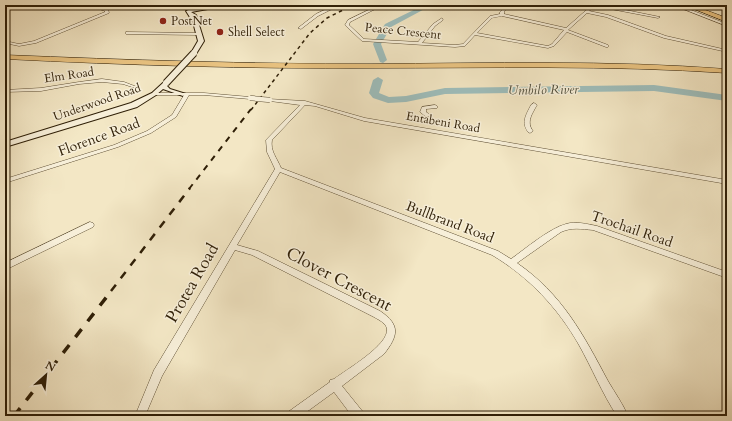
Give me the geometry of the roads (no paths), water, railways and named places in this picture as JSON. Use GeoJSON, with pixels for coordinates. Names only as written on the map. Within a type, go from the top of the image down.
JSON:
{"type":"FeatureCollection","features":[{"type":"Feature","properties":{"kind":"highway"},"geometry":{"type":"LineString","coordinates":[[687,5],[727,20]]}},
{"type":"Feature","properties":{"kind":"highway"},"geometry":{"type":"LineString","coordinates":[[696,5],[727,15]]}},
{"type":"Feature","properties":{"kind":"highway"},"geometry":{"type":"LineString","coordinates":[[703,5],[727,15]]}},
{"type":"Feature","properties":{"kind":"highway"},"geometry":{"type":"LineString","coordinates":[[5,57],[373,69]]}},
{"type":"Feature","properties":{"kind":"highway"},"geometry":{"type":"LineString","coordinates":[[5,64],[188,71],[373,69],[596,71],[727,77]]}},
{"type":"Feature","properties":{"kind":"highway"},"geometry":{"type":"LineString","coordinates":[[405,69],[591,64],[727,71]]}},
{"type":"Feature","properties":{"kind":"main road"},"geometry":{"type":"LineString","coordinates":[[188,10],[207,9],[228,5]]}},
{"type":"Feature","properties":{"kind":"main road"},"geometry":{"type":"LineString","coordinates":[[188,10],[207,9]]}},
{"type":"Feature","properties":{"kind":"main road","name":"Underwood Road"},"geometry":{"type":"LineString","coordinates":[[5,145],[129,107],[154,94],[201,44],[195,21],[188,10]]}},
{"type":"Feature","properties":{"kind":"main road"},"geometry":{"type":"LineString","coordinates":[[164,85],[168,90],[185,94]]}},
{"type":"Feature","properties":{"kind":"street"},"geometry":{"type":"LineString","coordinates":[[300,28],[317,15],[338,5]]}},
{"type":"Feature","properties":{"kind":"street","name":"Peace Crescent"},"geometry":{"type":"LineString","coordinates":[[381,5],[347,23],[347,25],[359,38],[369,41],[460,46],[464,45],[491,17],[502,15]]}},
{"type":"Feature","properties":{"kind":"street"},"geometry":{"type":"LineString","coordinates":[[497,5],[506,8],[502,12],[502,15],[567,29],[607,46]]}},
{"type":"Feature","properties":{"kind":"street"},"geometry":{"type":"LineString","coordinates":[[474,34],[543,47],[553,45],[567,29],[595,5],[658,17]]}},
{"type":"Feature","properties":{"kind":"street"},"geometry":{"type":"LineString","coordinates":[[675,5],[727,25]]}},
{"type":"Feature","properties":{"kind":"street"},"geometry":{"type":"LineString","coordinates":[[714,5],[727,9]]}},
{"type":"Feature","properties":{"kind":"street"},"geometry":{"type":"LineString","coordinates":[[5,42],[19,45],[40,40],[107,13],[107,10],[100,8]]}},
{"type":"Feature","properties":{"kind":"street"},"geometry":{"type":"LineString","coordinates":[[587,12],[611,18],[661,36],[727,51]]}},
{"type":"Feature","properties":{"kind":"street"},"geometry":{"type":"LineString","coordinates":[[419,44],[434,25],[442,19]]}},
{"type":"Feature","properties":{"kind":"street"},"geometry":{"type":"LineString","coordinates":[[127,33],[198,34]]}},
{"type":"Feature","properties":{"kind":"street","name":"Elm Road"},"geometry":{"type":"LineString","coordinates":[[5,91],[45,89],[99,81],[115,81],[135,87]]}},
{"type":"Feature","properties":{"kind":"street","name":"Entabeni Road"},"geometry":{"type":"LineString","coordinates":[[154,94],[185,94],[305,103],[364,119],[727,182]]}},
{"type":"Feature","properties":{"kind":"street","name":"Florence Road"},"geometry":{"type":"LineString","coordinates":[[5,181],[116,146],[149,132],[174,116],[185,94]]}},
{"type":"Feature","properties":{"kind":"street"},"geometry":{"type":"LineString","coordinates":[[278,169],[277,164],[269,152],[269,140],[305,103]]}},
{"type":"Feature","properties":{"kind":"street"},"geometry":{"type":"LineString","coordinates":[[530,131],[527,129],[526,122],[534,105]]}},
{"type":"Feature","properties":{"kind":"street"},"geometry":{"type":"LineString","coordinates":[[427,115],[423,112],[424,108],[435,107]]}},
{"type":"Feature","properties":{"kind":"street","name":"Protea Road"},"geometry":{"type":"LineString","coordinates":[[140,416],[158,373],[278,169]]}},
{"type":"Feature","properties":{"kind":"street","name":"Bullbrand Road"},"geometry":{"type":"LineString","coordinates":[[278,169],[494,253],[512,262],[525,273],[563,313],[577,334],[623,416]]}},
{"type":"Feature","properties":{"kind":"street"},"geometry":{"type":"LineString","coordinates":[[5,267],[90,225]]}},
{"type":"Feature","properties":{"kind":"street","name":"Trochail Road"},"geometry":{"type":"LineString","coordinates":[[512,262],[558,230],[576,225],[594,228],[727,275]]}},
{"type":"Feature","properties":{"kind":"street","name":"Clover Crescent"},"geometry":{"type":"LineString","coordinates":[[232,246],[255,253],[385,318],[390,324],[392,331],[390,338],[381,351],[292,416]]}},
{"type":"Feature","properties":{"kind":"street"},"geometry":{"type":"LineString","coordinates":[[334,384],[359,416]]}},
{"type":"Feature","properties":{"kind":"waterway","name":"Umbilo River"},"geometry":{"type":"LineString","coordinates":[[383,60],[377,44],[388,26],[429,5]]}},
{"type":"Feature","properties":{"kind":"waterway","name":"Umbilo River"},"geometry":{"type":"LineString","coordinates":[[378,80],[374,93],[376,96],[388,100],[406,99],[445,91],[654,88],[727,98]]}},
{"type":"Feature","properties":{"kind":"railway"},"geometry":{"type":"LineString","coordinates":[[251,110],[310,33],[327,18],[353,5]]}},
{"type":"Feature","properties":{"kind":"railway"},"geometry":{"type":"LineString","coordinates":[[189,189],[251,109]]}},
{"type":"Feature","properties":{"kind":"railway"},"geometry":{"type":"LineString","coordinates":[[111,291],[190,188]]}},
{"type":"Feature","properties":{"kind":"railway"},"geometry":{"type":"LineString","coordinates":[[14,416],[112,290]]}},
{"type":"Feature","properties":{"kind":"place","name":"PostNet"},"geometry":{"type":"Point","coordinates":[163,21]}},
{"type":"Feature","properties":{"kind":"place","name":"Shell Select"},"geometry":{"type":"Point","coordinates":[220,32]}}]}
